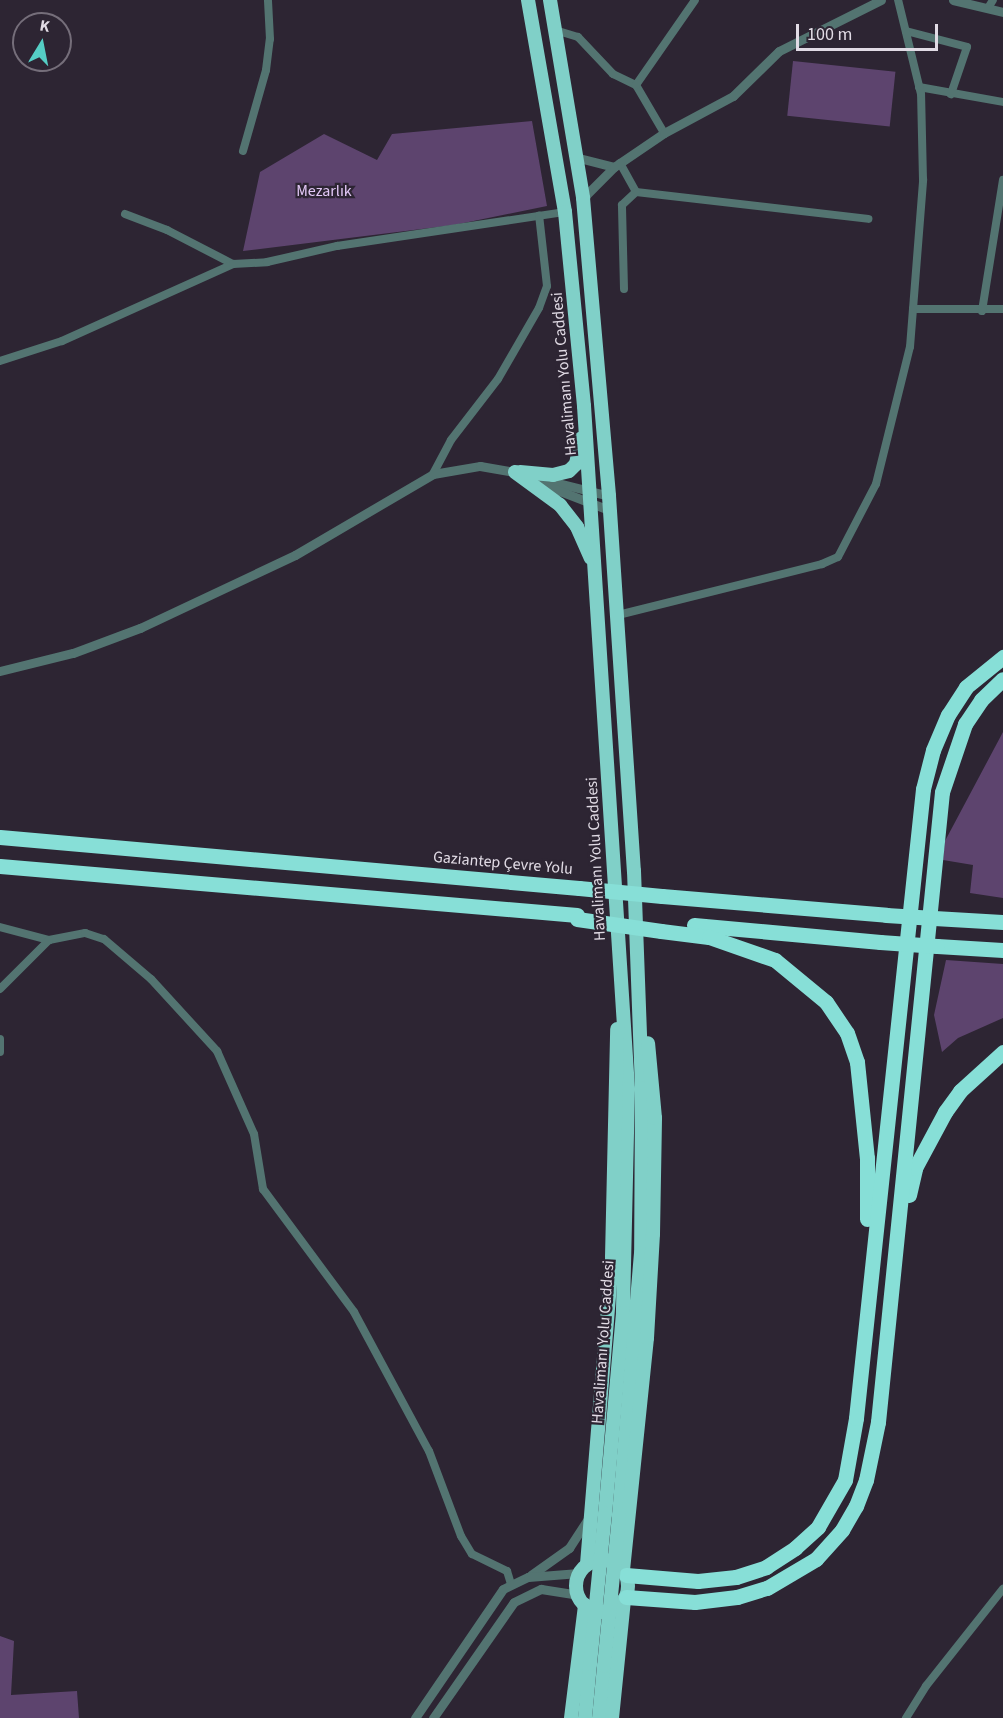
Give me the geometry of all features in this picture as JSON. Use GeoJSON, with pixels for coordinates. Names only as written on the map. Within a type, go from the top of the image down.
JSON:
{"type":"FeatureCollection","features":[{"type":"Feature","properties":{"kind":"highway","name":"Havalimanı Yolu Caddesi"},"geometry":{"type":"LineString","coordinates":[[528,0],[565,212],[584,406],[592,498],[628,1089],[629,1174],[612,1515]]}},
{"type":"Feature","properties":{"kind":"highway","name":"Havalimanı Yolu Caddesi"},"geometry":{"type":"LineString","coordinates":[[550,0],[583,198],[618,615],[639,1009],[641,1253],[597,1665],[585,1718]]}},
{"type":"Feature","properties":{"kind":"highway"},"geometry":{"type":"LineString","coordinates":[[515,472],[553,475],[569,471],[576,464],[584,406]]}},
{"type":"Feature","properties":{"kind":"highway"},"geometry":{"type":"LineString","coordinates":[[515,472],[539,486],[571,519],[589,552],[596,578]]}},
{"type":"Feature","properties":{"kind":"highway"},"geometry":{"type":"LineString","coordinates":[[583,1568],[609,1560],[624,1572],[698,1581],[736,1577],[765,1567],[795,1548],[818,1527],[845,1480],[851,1458],[923,789],[933,750],[948,714],[966,687],[1003,657]]}},
{"type":"Feature","properties":{"kind":"highway"},"geometry":{"type":"LineString","coordinates":[[887,1344],[942,792],[965,724],[981,700],[1003,679]]}},
{"type":"Feature","properties":{"kind":"highway","name":"Gaziantep Çevre Yolu"},"geometry":{"type":"LineString","coordinates":[[0,837],[886,915],[1003,921]]}},
{"type":"Feature","properties":{"kind":"highway"},"geometry":{"type":"LineString","coordinates":[[0,866],[534,911],[659,926],[1003,950]]}},
{"type":"Feature","properties":{"kind":"highway"},"geometry":{"type":"LineString","coordinates":[[659,926],[710,937],[775,960],[826,1002],[847,1033],[860,1082],[867,1158],[863,1341]]}},
{"type":"Feature","properties":{"kind":"highway"},"geometry":{"type":"LineString","coordinates":[[571,1718],[612,1257],[619,970]]}},
{"type":"Feature","properties":{"kind":"highway"},"geometry":{"type":"LineString","coordinates":[[612,1718],[625,1598],[624,1572],[647,1338],[655,1186],[652,1070],[639,1009]]}},
{"type":"Feature","properties":{"kind":"highway"},"geometry":{"type":"LineString","coordinates":[[581,1600],[607,1611],[625,1598],[695,1602],[737,1598],[776,1584],[816,1559],[842,1530],[866,1480],[915,1168],[945,1112],[1003,1052]]}},
{"type":"Feature","properties":{"kind":"highway","name":"Havalimanı Yolu Caddesi"},"geometry":{"type":"LineString","coordinates":[[597,1665],[599,1718]]}},
{"type":"Feature","properties":{"kind":"street"},"geometry":{"type":"LineString","coordinates":[[243,151],[266,70],[270,39],[268,0]]}},
{"type":"Feature","properties":{"kind":"street"},"geometry":{"type":"LineString","coordinates":[[636,85],[695,0]]}},
{"type":"Feature","properties":{"kind":"street"},"geometry":{"type":"LineString","coordinates":[[583,198],[617,165],[664,133],[733,96],[779,51],[881,0]]}},
{"type":"Feature","properties":{"kind":"street"},"geometry":{"type":"LineString","coordinates":[[618,615],[822,564],[838,557],[876,484],[910,347],[923,180],[919,87],[898,0]]}},
{"type":"Feature","properties":{"kind":"street"},"geometry":{"type":"LineString","coordinates":[[953,0],[991,4],[1003,12]]}},
{"type":"Feature","properties":{"kind":"street"},"geometry":{"type":"LineString","coordinates":[[555,30],[578,37],[613,74],[636,85],[664,133]]}},
{"type":"Feature","properties":{"kind":"street"},"geometry":{"type":"LineString","coordinates":[[906,31],[967,47],[951,94]]}},
{"type":"Feature","properties":{"kind":"street"},"geometry":{"type":"LineString","coordinates":[[919,87],[1003,102]]}},
{"type":"Feature","properties":{"kind":"street"},"geometry":{"type":"LineString","coordinates":[[575,157],[617,165],[636,192],[868,219]]}},
{"type":"Feature","properties":{"kind":"street"},"geometry":{"type":"LineString","coordinates":[[982,312],[1003,180]]}},
{"type":"Feature","properties":{"kind":"street"},"geometry":{"type":"LineString","coordinates":[[624,289],[622,205],[636,192]]}},
{"type":"Feature","properties":{"kind":"street"},"geometry":{"type":"LineString","coordinates":[[0,361],[62,341],[233,264],[267,262],[337,246],[539,214],[565,212]]}},
{"type":"Feature","properties":{"kind":"street"},"geometry":{"type":"LineString","coordinates":[[125,214],[233,264]]}},
{"type":"Feature","properties":{"kind":"street"},"geometry":{"type":"LineString","coordinates":[[433,474],[452,440],[498,379],[539,308],[547,286],[539,214]]}},
{"type":"Feature","properties":{"kind":"street"},"geometry":{"type":"LineString","coordinates":[[913,309],[982,312],[1003,309]]}},
{"type":"Feature","properties":{"kind":"street"},"geometry":{"type":"LineString","coordinates":[[0,671],[73,653],[140,628],[295,555],[433,474],[480,466],[515,472],[609,503]]}},
{"type":"Feature","properties":{"kind":"street"},"geometry":{"type":"LineString","coordinates":[[592,498],[609,503]]}},
{"type":"Feature","properties":{"kind":"street"},"geometry":{"type":"LineString","coordinates":[[0,927],[49,940],[85,933],[104,939],[151,979],[217,1051],[254,1134],[263,1189],[354,1312],[429,1451],[461,1536],[472,1554],[507,1571],[511,1584]]}},
{"type":"Feature","properties":{"kind":"street"},"geometry":{"type":"LineString","coordinates":[[0,989],[49,940]]}},
{"type":"Feature","properties":{"kind":"street"},"geometry":{"type":"LineString","coordinates":[[0,1039],[0,1052]]}},
{"type":"Feature","properties":{"kind":"street"},"geometry":{"type":"LineString","coordinates":[[415,1718],[503,1589],[528,1577],[569,1548],[587,1524],[591,1508]]}},
{"type":"Feature","properties":{"kind":"street"},"geometry":{"type":"LineString","coordinates":[[528,1577],[583,1568]]}},
{"type":"Feature","properties":{"kind":"street"},"geometry":{"type":"LineString","coordinates":[[433,1718],[514,1602],[541,1589],[581,1600]]}},
{"type":"Feature","properties":{"kind":"street"},"geometry":{"type":"LineString","coordinates":[[906,1718],[926,1686],[1003,1589]]}},
{"type":"Feature","properties":{"kind":"green space"},"geometry":{"type":"Polygon","coordinates":[[[793,61],[895,72],[890,126],[787,116],[793,61]]]}},
{"type":"Feature","properties":{"kind":"green space","name":"Mezarlık"},"geometry":{"type":"Polygon","coordinates":[[[532,121],[547,206],[454,225],[243,251],[260,172],[324,134],[377,160],[392,134],[532,121]]]}},
{"type":"Feature","properties":{"kind":"green space"},"geometry":{"type":"Polygon","coordinates":[[[1003,732],[1003,898],[970,893],[973,865],[943,860],[945,841],[1003,732]]]}},
{"type":"Feature","properties":{"kind":"green space"},"geometry":{"type":"Polygon","coordinates":[[[946,960],[1003,964],[1003,1018],[958,1038],[942,1052],[934,1015],[946,960]]]}},
{"type":"Feature","properties":{"kind":"green space"},"geometry":{"type":"Polygon","coordinates":[[[0,1636],[14,1641],[11,1695],[77,1691],[79,1718],[0,1718],[0,1636]]]}}]}
